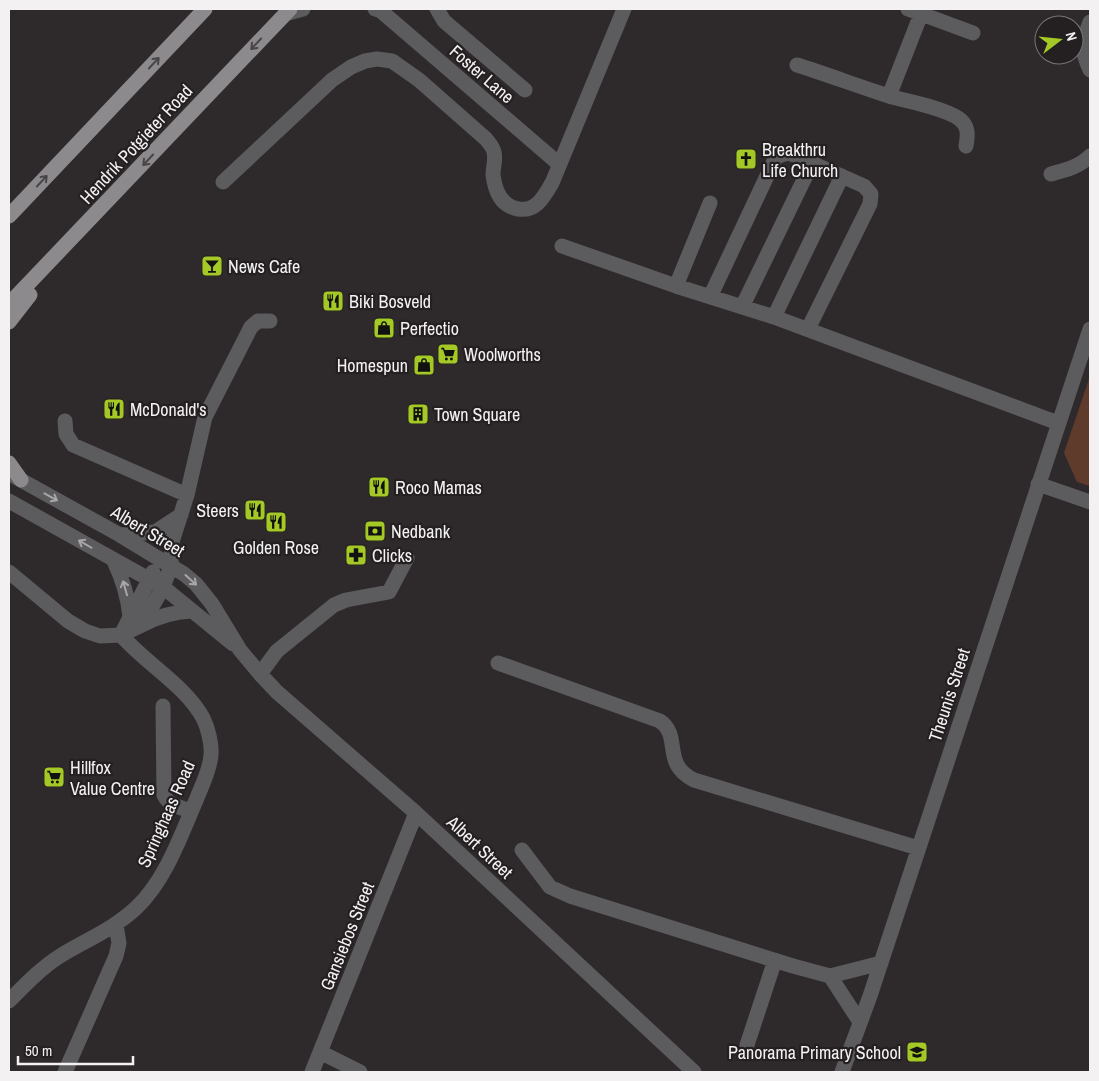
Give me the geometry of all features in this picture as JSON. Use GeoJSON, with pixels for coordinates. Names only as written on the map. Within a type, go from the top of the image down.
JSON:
{"type":"FeatureCollection","features":[{"type":"Feature","properties":{"kind":"main road"},"geometry":{"type":"LineString","coordinates":[[9,216],[205,9]]}},
{"type":"Feature","properties":{"kind":"main road","name":"Hendrik Potgieter Road"},"geometry":{"type":"LineString","coordinates":[[9,304],[287,11]]}},
{"type":"Feature","properties":{"kind":"main road"},"geometry":{"type":"LineString","coordinates":[[9,322],[77,234]]}},
{"type":"Feature","properties":{"kind":"main road"},"geometry":{"type":"LineString","coordinates":[[9,463],[15,477]]}},
{"type":"Feature","properties":{"kind":"street"},"geometry":{"type":"LineString","coordinates":[[287,11],[303,9]]}},
{"type":"Feature","properties":{"kind":"street"},"geometry":{"type":"LineString","coordinates":[[437,9],[444,21],[525,90]]}},
{"type":"Feature","properties":{"kind":"street"},"geometry":{"type":"LineString","coordinates":[[223,182],[332,80],[351,67],[365,61],[378,59],[392,62],[419,80],[486,139],[494,150],[496,161],[493,174],[500,199],[511,208],[522,210],[534,207],[542,201],[552,183],[624,9]]}},
{"type":"Feature","properties":{"kind":"street","name":"Foster Lane"},"geometry":{"type":"LineString","coordinates":[[379,10],[559,164]]}},
{"type":"Feature","properties":{"kind":"street"},"geometry":{"type":"LineString","coordinates":[[889,96],[917,10],[973,33]]}},
{"type":"Feature","properties":{"kind":"street"},"geometry":{"type":"LineString","coordinates":[[1090,22],[1082,42],[1085,58],[1090,70]]}},
{"type":"Feature","properties":{"kind":"street"},"geometry":{"type":"LineString","coordinates":[[797,65],[958,118],[969,133],[966,146]]}},
{"type":"Feature","properties":{"kind":"street"},"geometry":{"type":"LineString","coordinates":[[710,297],[776,157],[788,153],[801,157],[864,186],[871,194],[870,204],[808,329]]}},
{"type":"Feature","properties":{"kind":"street"},"geometry":{"type":"LineString","coordinates":[[1051,174],[1085,162],[1090,156]]}},
{"type":"Feature","properties":{"kind":"street"},"geometry":{"type":"LineString","coordinates":[[742,307],[812,163]]}},
{"type":"Feature","properties":{"kind":"street"},"geometry":{"type":"LineString","coordinates":[[774,317],[842,176]]}},
{"type":"Feature","properties":{"kind":"street"},"geometry":{"type":"LineString","coordinates":[[676,286],[710,203]]}},
{"type":"Feature","properties":{"kind":"street"},"geometry":{"type":"LineString","coordinates":[[562,246],[808,329],[1058,423]]}},
{"type":"Feature","properties":{"kind":"street"},"geometry":{"type":"LineString","coordinates":[[9,572],[68,621],[85,631],[100,636],[121,635],[136,621],[163,587],[165,563],[181,514],[203,426],[210,406],[251,327],[258,321],[270,321]]}},
{"type":"Feature","properties":{"kind":"street","name":"Theunis Street"},"geometry":{"type":"LineString","coordinates":[[842,1072],[880,963],[1090,328]]}},
{"type":"Feature","properties":{"kind":"street"},"geometry":{"type":"LineString","coordinates":[[65,421],[66,434],[72,446],[186,495]]}},
{"type":"Feature","properties":{"kind":"street","name":"Albert Street"},"geometry":{"type":"LineString","coordinates":[[15,477],[120,535],[184,574],[196,584],[224,622],[240,650],[260,674],[294,708],[416,813],[694,1072]]}},
{"type":"Feature","properties":{"kind":"street"},"geometry":{"type":"LineString","coordinates":[[1038,484],[1090,502]]}},
{"type":"Feature","properties":{"kind":"street","name":"Albert Street"},"geometry":{"type":"LineString","coordinates":[[9,501],[163,587],[240,650]]}},
{"type":"Feature","properties":{"kind":"street"},"geometry":{"type":"LineString","coordinates":[[120,535],[156,532],[181,514]]}},
{"type":"Feature","properties":{"kind":"street"},"geometry":{"type":"LineString","coordinates":[[260,674],[277,651],[334,605],[346,600],[389,592],[408,558]]}},
{"type":"Feature","properties":{"kind":"street"},"geometry":{"type":"LineString","coordinates":[[114,561],[136,621]]}},
{"type":"Feature","properties":{"kind":"street"},"geometry":{"type":"LineString","coordinates":[[136,621],[149,580],[165,563]]}},
{"type":"Feature","properties":{"kind":"street"},"geometry":{"type":"LineString","coordinates":[[136,621],[174,612],[192,611]]}},
{"type":"Feature","properties":{"kind":"street","name":"Springhaas Road"},"geometry":{"type":"LineString","coordinates":[[9,1001],[29,980],[59,957],[116,925],[138,906],[156,884],[171,856],[208,770],[211,755],[209,738],[204,721],[195,705],[184,693],[135,651],[121,635]]}},
{"type":"Feature","properties":{"kind":"street"},"geometry":{"type":"LineString","coordinates":[[498,663],[660,721],[668,728],[677,767],[682,773],[694,780],[918,848]]}},
{"type":"Feature","properties":{"kind":"street"},"geometry":{"type":"LineString","coordinates":[[163,706],[164,795],[172,805],[191,811]]}},
{"type":"Feature","properties":{"kind":"street","name":"Gansiebos Street"},"geometry":{"type":"LineString","coordinates":[[312,1072],[416,813]]}},
{"type":"Feature","properties":{"kind":"street"},"geometry":{"type":"LineString","coordinates":[[522,850],[550,886],[570,896],[819,974],[830,976],[880,963]]}},
{"type":"Feature","properties":{"kind":"street"},"geometry":{"type":"LineString","coordinates":[[64,1072],[116,956],[118,943],[116,925]]}},
{"type":"Feature","properties":{"kind":"street"},"geometry":{"type":"LineString","coordinates":[[747,1045],[775,960]]}},
{"type":"Feature","properties":{"kind":"street"},"geometry":{"type":"LineString","coordinates":[[830,976],[860,1022]]}},
{"type":"Feature","properties":{"kind":"street"},"geometry":{"type":"LineString","coordinates":[[320,1052],[360,1072]]}},
{"type":"Feature","properties":{"kind":"shaded area"},"geometry":{"type":"Polygon","coordinates":[[[1090,376],[1090,486],[1077,482],[1064,453],[1090,376]]]}},
{"type":"Feature","properties":{"kind":"place","name":"Breakthru Life Church"},"geometry":{"type":"Point","coordinates":[746,159]}},
{"type":"Feature","properties":{"kind":"place","name":"News Cafe"},"geometry":{"type":"Point","coordinates":[212,266]}},
{"type":"Feature","properties":{"kind":"place","name":"Biki Bosveld"},"geometry":{"type":"Point","coordinates":[333,301]}},
{"type":"Feature","properties":{"kind":"place","name":"Perfectio"},"geometry":{"type":"Point","coordinates":[384,328]}},
{"type":"Feature","properties":{"kind":"place","name":"Woolworths"},"geometry":{"type":"Point","coordinates":[448,354]}},
{"type":"Feature","properties":{"kind":"place","name":"Homespun"},"geometry":{"type":"Point","coordinates":[424,365]}},
{"type":"Feature","properties":{"kind":"place","name":"McDonald's"},"geometry":{"type":"Point","coordinates":[114,409]}},
{"type":"Feature","properties":{"kind":"place","name":"Town Square"},"geometry":{"type":"Point","coordinates":[418,414]}},
{"type":"Feature","properties":{"kind":"place","name":"Roco Mamas"},"geometry":{"type":"Point","coordinates":[379,487]}},
{"type":"Feature","properties":{"kind":"place","name":"Steers"},"geometry":{"type":"Point","coordinates":[255,510]}},
{"type":"Feature","properties":{"kind":"place","name":"Golden Rose"},"geometry":{"type":"Point","coordinates":[276,522]}},
{"type":"Feature","properties":{"kind":"place","name":"Nedbank"},"geometry":{"type":"Point","coordinates":[375,531]}},
{"type":"Feature","properties":{"kind":"place","name":"Clicks"},"geometry":{"type":"Point","coordinates":[356,555]}},
{"type":"Feature","properties":{"kind":"place","name":"Hillfox Value Centre"},"geometry":{"type":"Point","coordinates":[54,777]}},
{"type":"Feature","properties":{"kind":"place","name":"Panorama Primary School"},"geometry":{"type":"Point","coordinates":[917,1052]}}]}
